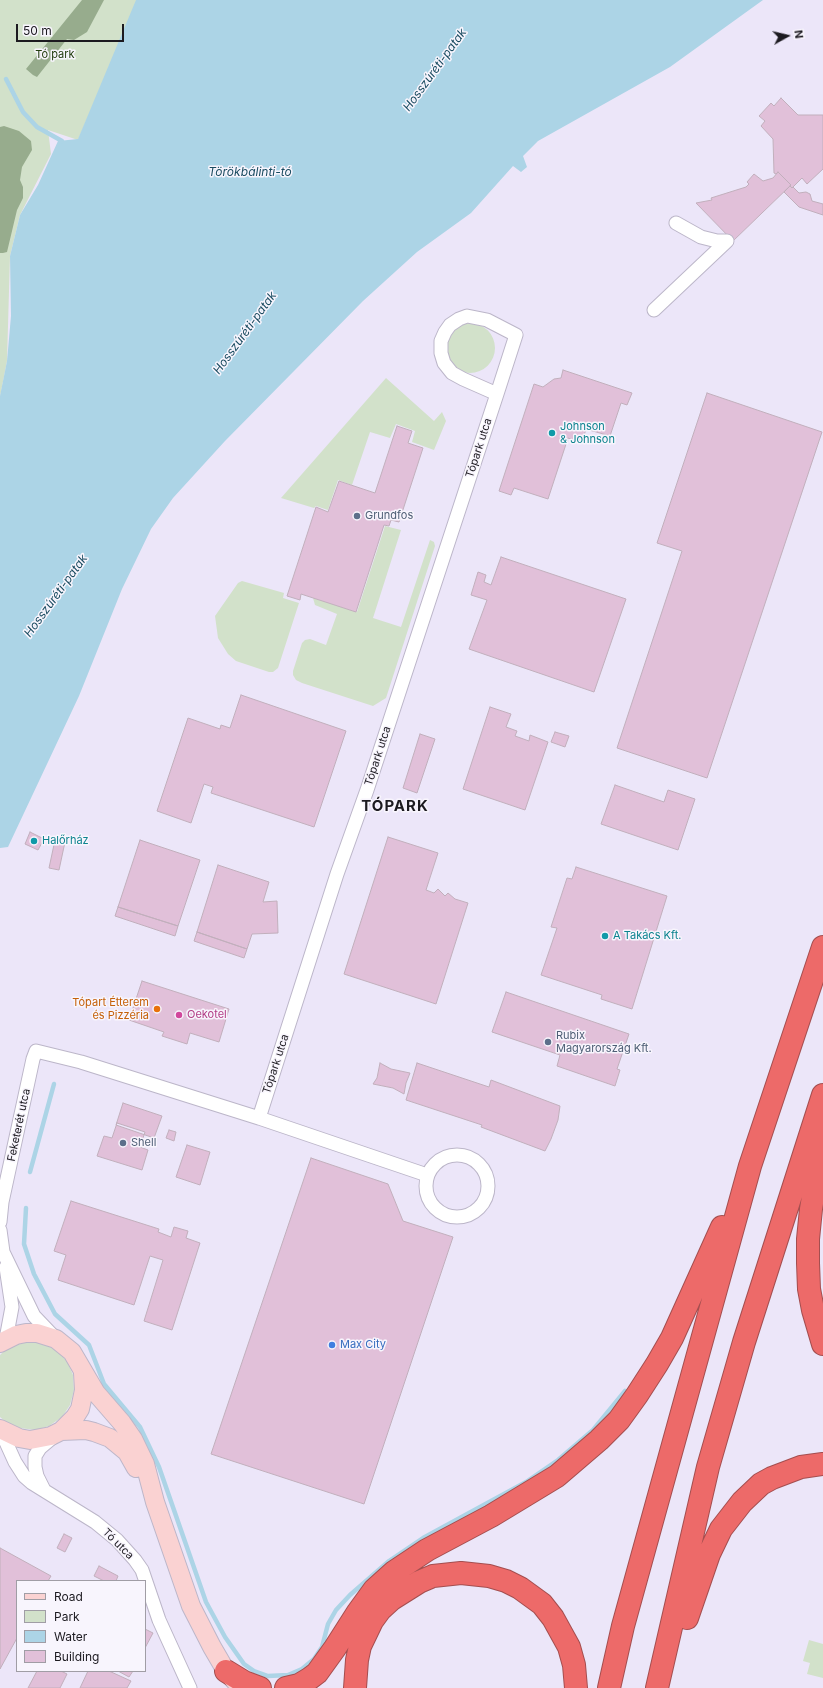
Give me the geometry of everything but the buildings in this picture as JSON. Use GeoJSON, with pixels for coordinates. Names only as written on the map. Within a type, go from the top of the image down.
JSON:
{"type":"FeatureCollection","features":[{"type":"Feature","properties":{"kind":"highway"},"geometry":{"type":"LineString","coordinates":[[609,1688],[623,1626],[750,1166],[823,947]]}},
{"type":"Feature","properties":{"kind":"highway"},"geometry":{"type":"LineString","coordinates":[[657,1688],[708,1467],[744,1342],[823,1095]]}},
{"type":"Feature","properties":{"kind":"highway"},"geometry":{"type":"LineString","coordinates":[[823,1137],[811,1209],[808,1239],[808,1263],[811,1296],[823,1344]]}},
{"type":"Feature","properties":{"kind":"highway"},"geometry":{"type":"LineString","coordinates":[[286,1688],[299,1685],[317,1673],[374,1590],[394,1572],[427,1550],[491,1516],[557,1476],[582,1456],[619,1420],[637,1395],[672,1338],[750,1166]]}},
{"type":"Feature","properties":{"kind":"highway"},"geometry":{"type":"LineString","coordinates":[[664,1688],[709,1554],[721,1529],[732,1513],[751,1492],[772,1478],[801,1467],[823,1464]]}},
{"type":"Feature","properties":{"kind":"highway"},"geometry":{"type":"LineString","coordinates":[[355,1688],[357,1660],[360,1646],[372,1621],[380,1610],[392,1599],[419,1582],[433,1576],[461,1573],[484,1575],[506,1581],[520,1588],[542,1604],[553,1618],[569,1647],[574,1665],[576,1688]]}},
{"type":"Feature","properties":{"kind":"highway"},"geometry":{"type":"LineString","coordinates":[[320,1688],[335,1648]]}},
{"type":"Feature","properties":{"kind":"highway"},"geometry":{"type":"LineString","coordinates":[[226,1671],[244,1682],[260,1688]]}},
{"type":"Feature","properties":{"kind":"main road"},"geometry":{"type":"LineString","coordinates":[[3,1341],[21,1334],[37,1333],[56,1339],[72,1352],[96,1394],[122,1422],[133,1439],[145,1464],[155,1502],[191,1606],[204,1633],[226,1671],[240,1688]]}},
{"type":"Feature","properties":{"kind":"main road"},"geometry":{"type":"LineString","coordinates":[[0,1429],[19,1438],[30,1440],[46,1437],[61,1431],[75,1417],[81,1404],[84,1390],[82,1370]]}},
{"type":"Feature","properties":{"kind":"main road"},"geometry":{"type":"LineString","coordinates":[[61,1431],[94,1432],[115,1441],[127,1452],[155,1502]]}},
{"type":"Feature","properties":{"kind":"street"},"geometry":{"type":"LineString","coordinates":[[654,310],[727,241],[701,238],[676,223]]}},
{"type":"Feature","properties":{"kind":"street","name":"Tópark utca"},"geometry":{"type":"LineString","coordinates":[[258,1118],[337,874],[367,790],[497,394],[516,335],[487,320],[467,316],[450,324],[441,341],[441,353],[444,363],[452,373],[497,394]]}},
{"type":"Feature","properties":{"kind":"street","name":"Feketerét utca"},"geometry":{"type":"LineString","coordinates":[[0,1222],[2,1202],[36,1051],[81,1062],[258,1118]]}},
{"type":"Feature","properties":{"kind":"street"},"geometry":{"type":"LineString","coordinates":[[258,1118],[427,1175]]}},
{"type":"Feature","properties":{"kind":"street"},"geometry":{"type":"LineString","coordinates":[[460,1155],[473,1159],[482,1168],[488,1181],[487,1195],[480,1207],[466,1216],[448,1217],[434,1208],[426,1192],[427,1175],[434,1164],[446,1157],[460,1155]]}},
{"type":"Feature","properties":{"kind":"street"},"geometry":{"type":"LineString","coordinates":[[0,1230],[12,1307],[3,1341]]}},
{"type":"Feature","properties":{"kind":"street"},"geometry":{"type":"LineString","coordinates":[[3,1252],[34,1316],[56,1339]]}},
{"type":"Feature","properties":{"kind":"street","name":"Tó utca"},"geometry":{"type":"LineString","coordinates":[[0,1429],[15,1462],[24,1476],[32,1484],[95,1522],[116,1540],[135,1560],[142,1570],[146,1580]]}},
{"type":"Feature","properties":{"kind":"street"},"geometry":{"type":"LineString","coordinates":[[45,1491],[37,1476],[35,1456],[40,1448],[61,1431]]}},
{"type":"Feature","properties":{"kind":"street","name":"Tó utca"},"geometry":{"type":"LineString","coordinates":[[146,1581],[168,1642],[190,1688]]}},
{"type":"Feature","properties":{"kind":"green space","name":"Tó park"},"geometry":{"type":"Polygon","coordinates":[[[0,0],[138,0],[78,140],[48,130],[51,154],[20,215],[10,256],[7,361],[0,397],[0,0]]]}},
{"type":"Feature","properties":{"kind":"green space"},"geometry":{"type":"Polygon","coordinates":[[[82,0],[104,0],[87,32],[74,40],[67,39],[37,77],[33,75],[26,69],[82,0]]]}},
{"type":"Feature","properties":{"kind":"green space"},"geometry":{"type":"Polygon","coordinates":[[[4,126],[19,131],[31,141],[32,150],[22,167],[20,180],[23,187],[23,198],[17,210],[7,252],[0,253],[0,127],[4,126]]]}},
{"type":"Feature","properties":{"kind":"green space"},"geometry":{"type":"Polygon","coordinates":[[[470,323],[479,325],[490,334],[495,348],[493,357],[484,368],[470,373],[461,371],[450,362],[445,348],[447,339],[456,328],[470,323]]]}},
{"type":"Feature","properties":{"kind":"green space"},"geometry":{"type":"Polygon","coordinates":[[[386,378],[434,421],[442,412],[446,421],[434,450],[412,442],[415,431],[396,424],[390,438],[370,432],[352,485],[338,480],[328,510],[316,506],[314,508],[281,498],[386,378]]]}},
{"type":"Feature","properties":{"kind":"green space"},"geometry":{"type":"Polygon","coordinates":[[[385,526],[401,530],[373,618],[401,627],[430,540],[434,542],[435,546],[386,698],[373,706],[302,683],[296,680],[293,675],[293,671],[302,643],[305,640],[310,639],[326,645],[337,614],[315,605],[313,598],[357,612],[385,526]]]}},
{"type":"Feature","properties":{"kind":"green space"},"geometry":{"type":"Polygon","coordinates":[[[242,581],[284,593],[283,598],[299,603],[278,668],[273,672],[236,661],[228,654],[218,638],[215,616],[238,583],[242,581]]]}},
{"type":"Feature","properties":{"kind":"green space"},"geometry":{"type":"Polygon","coordinates":[[[31,1342],[45,1344],[57,1351],[67,1361],[73,1375],[74,1390],[70,1405],[62,1417],[49,1426],[35,1430],[20,1428],[6,1422],[0,1417],[0,1355],[5,1350],[18,1343],[31,1342]]]}},
{"type":"Feature","properties":{"kind":"green space"},"geometry":{"type":"Polygon","coordinates":[[[809,1640],[823,1644],[823,1678],[807,1674],[810,1663],[803,1661],[809,1640]]]}},
{"type":"Feature","properties":{"kind":"water","name":"Törökbálinti-tó"},"geometry":{"type":"Polygon","coordinates":[[[136,0],[763,0],[670,67],[538,141],[523,156],[527,167],[521,172],[513,166],[471,213],[417,252],[363,301],[225,441],[173,498],[151,529],[122,589],[79,696],[8,847],[0,848],[0,396],[7,361],[11,316],[10,256],[20,215],[38,185],[58,141],[78,139],[136,0]]]}},
{"type":"Feature","properties":{"kind":"waterway"},"geometry":{"type":"LineString","coordinates":[[6,79],[23,112],[37,127],[62,141]]}},
{"type":"Feature","properties":{"kind":"waterway"},"geometry":{"type":"LineString","coordinates":[[30,1172],[54,1084]]}},
{"type":"Feature","properties":{"kind":"waterway"},"geometry":{"type":"LineString","coordinates":[[26,1208],[24,1244],[34,1274],[55,1314],[89,1345],[104,1384],[140,1427],[159,1467],[206,1602],[225,1637],[244,1664],[254,1671],[268,1676],[288,1675],[302,1669],[314,1659],[322,1647],[328,1624],[336,1610],[350,1595],[389,1561],[423,1538],[526,1482],[558,1460],[593,1430],[625,1391]]}},
{"type":"Feature","properties":{"kind":"place","name":"Johnson & Johnson"},"geometry":{"type":"Point","coordinates":[552,433]}},
{"type":"Feature","properties":{"kind":"place","name":"Grundfos"},"geometry":{"type":"Point","coordinates":[357,516]}},
{"type":"Feature","properties":{"kind":"place","name":"Halőrház"},"geometry":{"type":"Point","coordinates":[34,841]}},
{"type":"Feature","properties":{"kind":"place","name":"A Takács Kft."},"geometry":{"type":"Point","coordinates":[605,936]}},
{"type":"Feature","properties":{"kind":"place","name":"Tópart Étterem és Pizzéria"},"geometry":{"type":"Point","coordinates":[157,1009]}},
{"type":"Feature","properties":{"kind":"place","name":"Oekotel"},"geometry":{"type":"Point","coordinates":[179,1015]}},
{"type":"Feature","properties":{"kind":"place","name":"Rubix Magyarország Kft."},"geometry":{"type":"Point","coordinates":[548,1042]}},
{"type":"Feature","properties":{"kind":"place","name":"Shell"},"geometry":{"type":"Point","coordinates":[123,1143]}},
{"type":"Feature","properties":{"kind":"place","name":"Max City"},"geometry":{"type":"Point","coordinates":[332,1345]}},
{"type":"Feature","properties":{"kind":"district","name":"TÓPARK"},"geometry":{"type":"Point","coordinates":[395,806]}},
{"type":"Feature","properties":{"kind":"water label","name":"Hosszúréti-patak"},"geometry":{"type":"Point","coordinates":[435,70]}},
{"type":"Feature","properties":{"kind":"water label","name":"Hosszúréti-patak"},"geometry":{"type":"Point","coordinates":[245,333]}},
{"type":"Feature","properties":{"kind":"water label","name":"Hosszúréti-patak"},"geometry":{"type":"Point","coordinates":[56,596]}}]}
